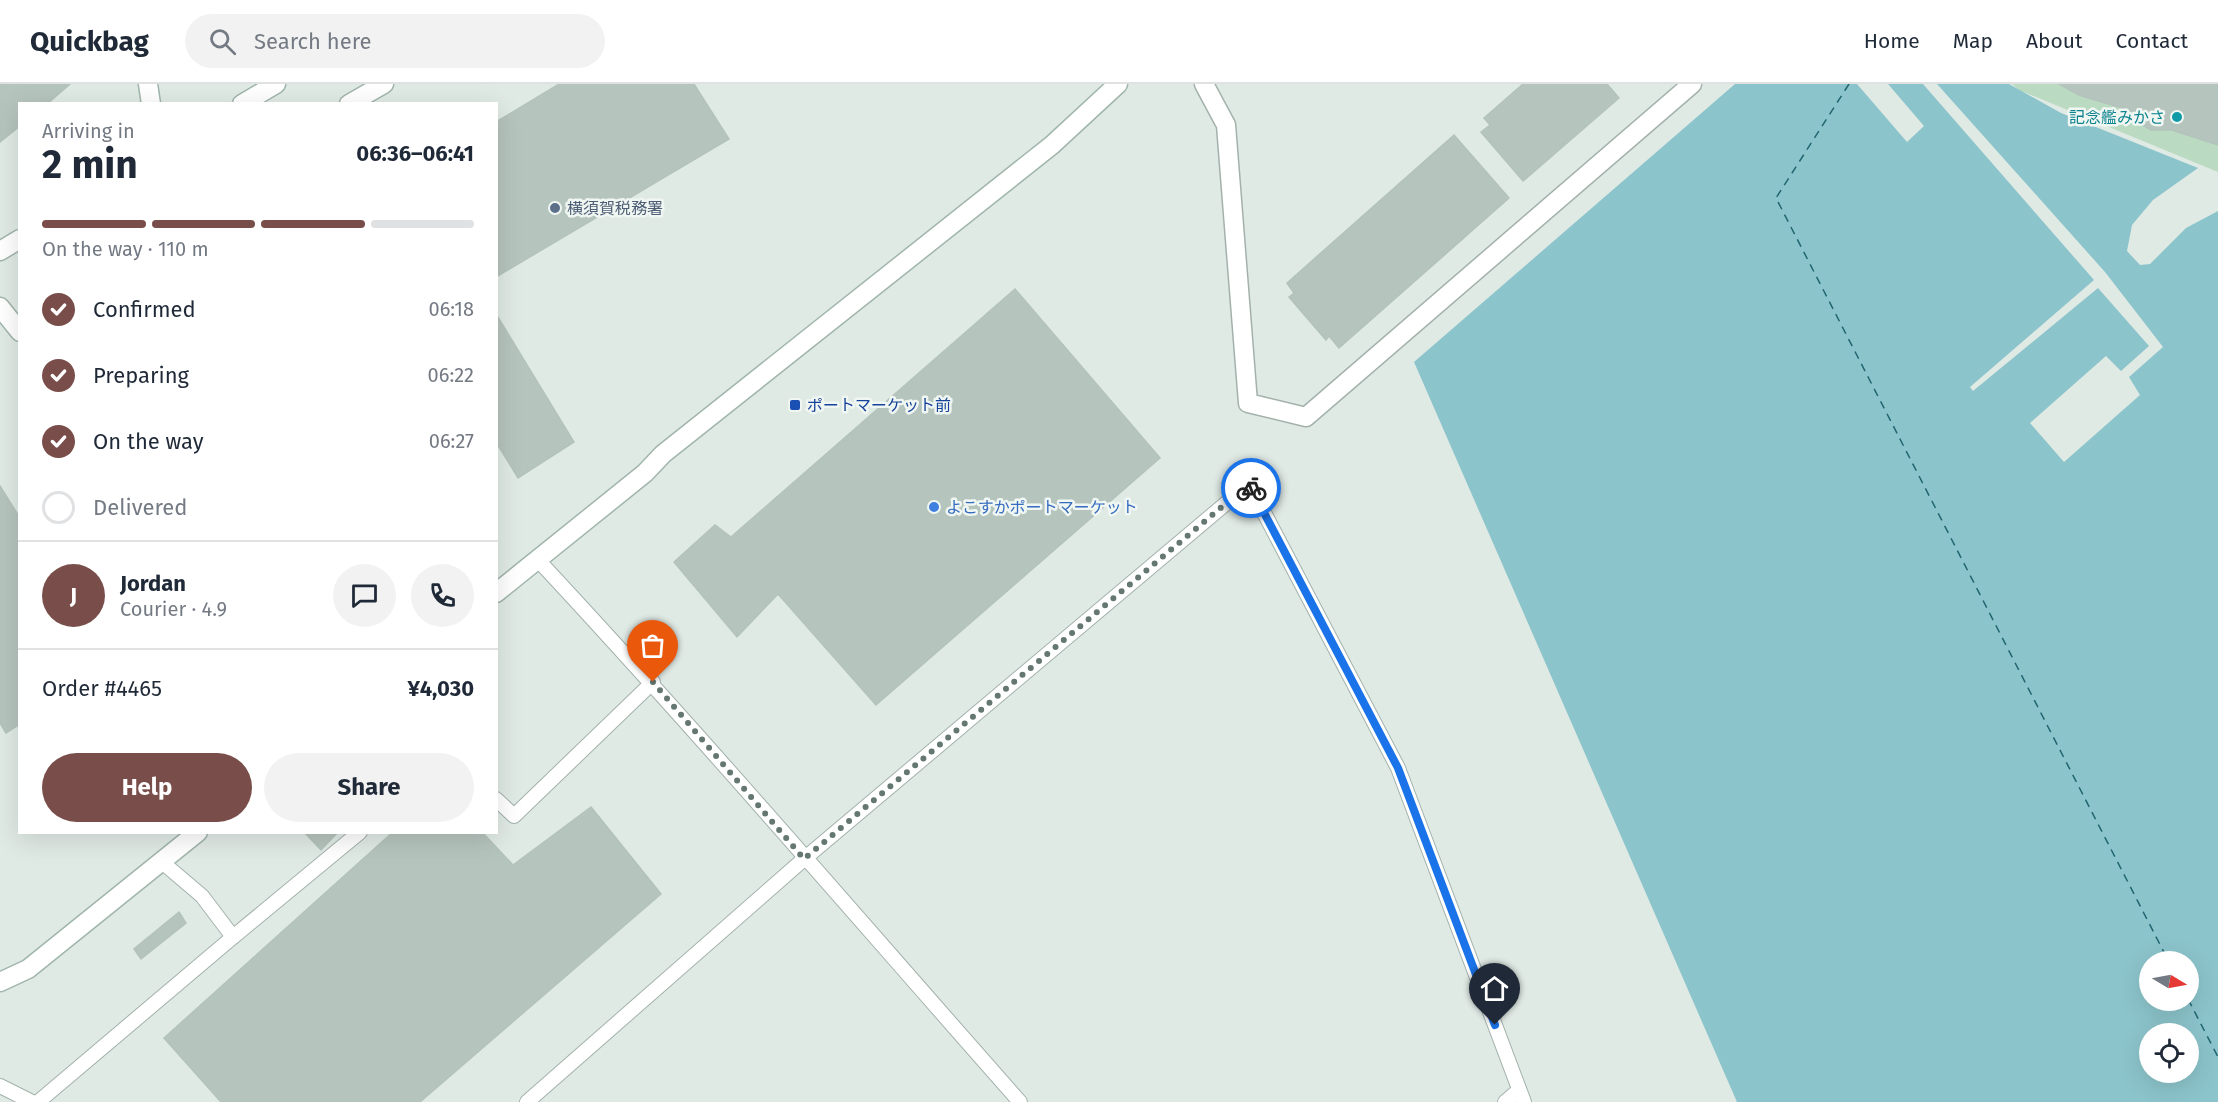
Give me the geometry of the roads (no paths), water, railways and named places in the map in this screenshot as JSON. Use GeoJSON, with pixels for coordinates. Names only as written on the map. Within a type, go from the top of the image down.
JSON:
{"type":"FeatureCollection","features":[{"type":"Feature","properties":{"kind":"street"},"geometry":{"type":"LineString","coordinates":[[148,84],[151,102]]}},
{"type":"Feature","properties":{"kind":"street"},"geometry":{"type":"LineString","coordinates":[[245,102],[276,84]]}},
{"type":"Feature","properties":{"kind":"street"},"geometry":{"type":"LineString","coordinates":[[352,102],[384,84]]}},
{"type":"Feature","properties":{"kind":"street"},"geometry":{"type":"LineString","coordinates":[[498,591],[645,473],[663,454],[1043,152],[1118,84]]}},
{"type":"Feature","properties":{"kind":"street"},"geometry":{"type":"LineString","coordinates":[[1204,84],[1226,125],[1248,403],[1306,417],[1692,84]]}},
{"type":"Feature","properties":{"kind":"street"},"geometry":{"type":"LineString","coordinates":[[0,251],[18,240]]}},
{"type":"Feature","properties":{"kind":"street"},"geometry":{"type":"LineString","coordinates":[[6,309],[18,329]]}},
{"type":"Feature","properties":{"kind":"street"},"geometry":{"type":"LineString","coordinates":[[0,982],[28,969],[196,834]]}},
{"type":"Feature","properties":{"kind":"lane"},"geometry":{"type":"LineString","coordinates":[[528,1102],[804,859],[1249,484],[1398,768],[1522,1096],[1505,1102]]}},
{"type":"Feature","properties":{"kind":"lane"},"geometry":{"type":"LineString","coordinates":[[538,560],[653,682],[804,859],[1020,1102]]}},
{"type":"Feature","properties":{"kind":"lane"},"geometry":{"type":"LineString","coordinates":[[498,801],[514,816],[653,682]]}},
{"type":"Feature","properties":{"kind":"lane"},"geometry":{"type":"LineString","coordinates":[[38,1102],[358,834]]}},
{"type":"Feature","properties":{"kind":"lane"},"geometry":{"type":"LineString","coordinates":[[162,862],[202,896],[233,937]]}},
{"type":"Feature","properties":{"kind":"lane"},"geometry":{"type":"LineString","coordinates":[[0,1086],[32,1102]]}},
{"type":"Feature","properties":{"kind":"water"},"geometry":{"type":"Polygon","coordinates":[[[1735,84],[1857,84],[1907,142],[1924,126],[1888,84],[1923,84],[2094,280],[1970,387],[1973,391],[2098,288],[2149,346],[2121,371],[2106,356],[2030,423],[2064,462],[2140,395],[2129,377],[2163,347],[2105,272],[1937,84],[2009,84],[2061,113],[2198,168],[2153,200],[2132,225],[2127,251],[2140,265],[2150,264],[2186,228],[2218,211],[2218,1102],[1737,1102],[1414,362],[1735,84]]]}},
{"type":"Feature","properties":{"kind":"place","name":"記念艦みかさ"},"geometry":{"type":"Point","coordinates":[2177,117]}},
{"type":"Feature","properties":{"kind":"place","name":"横須賀税務署"},"geometry":{"type":"Point","coordinates":[555,208]}},
{"type":"Feature","properties":{"kind":"place","name":"ポートマーケット前"},"geometry":{"type":"Point","coordinates":[795,405]}},
{"type":"Feature","properties":{"kind":"place","name":"よこすかポートマーケット"},"geometry":{"type":"Point","coordinates":[934,507]}}]}
